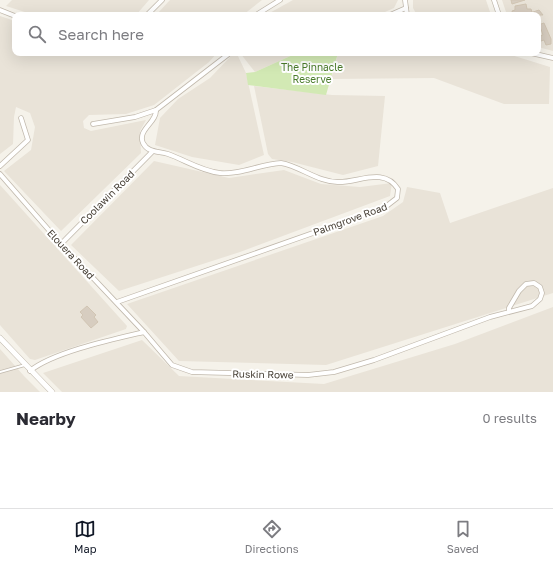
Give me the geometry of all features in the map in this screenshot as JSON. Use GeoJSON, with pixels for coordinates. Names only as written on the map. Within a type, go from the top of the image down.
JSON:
{"type":"FeatureCollection","features":[{"type":"Feature","properties":{"kind":"street"},"geometry":{"type":"LineString","coordinates":[[150,12],[162,0]]}},
{"type":"Feature","properties":{"kind":"street"},"geometry":{"type":"LineString","coordinates":[[261,12],[280,0]]}},
{"type":"Feature","properties":{"kind":"street"},"geometry":{"type":"LineString","coordinates":[[405,0],[407,12]]}},
{"type":"Feature","properties":{"kind":"street"},"geometry":{"type":"LineString","coordinates":[[494,0],[498,12]]}},
{"type":"Feature","properties":{"kind":"street"},"geometry":{"type":"LineString","coordinates":[[397,12],[406,8]]}},
{"type":"Feature","properties":{"kind":"street"},"geometry":{"type":"LineString","coordinates":[[0,10],[12,15]]}},
{"type":"Feature","properties":{"kind":"street"},"geometry":{"type":"LineString","coordinates":[[541,55],[553,58]]}},
{"type":"Feature","properties":{"kind":"street"},"geometry":{"type":"LineString","coordinates":[[93,124],[135,118],[156,110],[226,56]]}},
{"type":"Feature","properties":{"kind":"street"},"geometry":{"type":"LineString","coordinates":[[153,151],[146,146],[142,138],[144,132],[155,115],[156,110]]}},
{"type":"Feature","properties":{"kind":"street"},"geometry":{"type":"LineString","coordinates":[[0,166],[28,140],[21,118]]}},
{"type":"Feature","properties":{"kind":"street","name":"Coolawin Road"},"geometry":{"type":"LineString","coordinates":[[61,244],[153,151]]}},
{"type":"Feature","properties":{"kind":"street","name":"Palmgrove Road"},"geometry":{"type":"LineString","coordinates":[[117,302],[384,208],[397,198],[398,189],[393,181],[383,177],[338,183],[321,178],[288,164],[281,163],[232,173],[220,173],[199,168],[168,154],[153,151]]}},
{"type":"Feature","properties":{"kind":"street","name":"Elouera Road"},"geometry":{"type":"LineString","coordinates":[[0,174],[61,244],[144,332]]}},
{"type":"Feature","properties":{"kind":"street","name":"Ruskin Rowe"},"geometry":{"type":"LineString","coordinates":[[144,332],[172,365],[192,372],[308,375],[334,372],[374,360],[490,317],[532,306],[537,302],[542,293],[540,286],[530,282],[522,286],[509,308],[509,312]]}},
{"type":"Feature","properties":{"kind":"street"},"geometry":{"type":"LineString","coordinates":[[30,371],[42,363],[93,344],[144,332]]}},
{"type":"Feature","properties":{"kind":"street"},"geometry":{"type":"LineString","coordinates":[[0,338],[30,371],[52,392]]}},
{"type":"Feature","properties":{"kind":"lane"},"geometry":{"type":"LineString","coordinates":[[0,372],[25,365]]}},
{"type":"Feature","properties":{"kind":"shaded area"},"geometry":{"type":"Polygon","coordinates":[[[12,0],[149,0],[139,12],[25,12],[6,6],[12,0]]]}},
{"type":"Feature","properties":{"kind":"shaded area"},"geometry":{"type":"Polygon","coordinates":[[[170,0],[262,0],[247,12],[159,12],[170,0]]]}},
{"type":"Feature","properties":{"kind":"shaded area"},"geometry":{"type":"Polygon","coordinates":[[[293,0],[398,0],[394,8],[385,12],[271,12],[293,0]]]}},
{"type":"Feature","properties":{"kind":"shaded area"},"geometry":{"type":"Polygon","coordinates":[[[413,0],[486,0],[490,12],[415,12],[413,8],[413,0]]]}},
{"type":"Feature","properties":{"kind":"shaded area"},"geometry":{"type":"Polygon","coordinates":[[[502,0],[553,0],[553,51],[541,48],[541,12],[506,12],[502,0]]]}},
{"type":"Feature","properties":{"kind":"shaded area"},"geometry":{"type":"Polygon","coordinates":[[[0,16],[12,20],[12,56],[214,56],[209,62],[154,105],[126,114],[89,115],[83,121],[84,128],[91,131],[146,120],[140,131],[141,153],[61,231],[4,171],[31,150],[35,127],[30,113],[16,107],[13,144],[0,154],[0,16]]]}},
{"type":"Feature","properties":{"kind":"shaded area"},"geometry":{"type":"Polygon","coordinates":[[[231,56],[238,56],[246,73],[264,155],[239,165],[192,157],[155,145],[160,118],[178,99],[210,78],[231,56]]]}},
{"type":"Feature","properties":{"kind":"shaded area"},"geometry":{"type":"Polygon","coordinates":[[[242,56],[290,56],[255,72],[242,56]]]}},
{"type":"Feature","properties":{"kind":"shaded area"},"geometry":{"type":"Polygon","coordinates":[[[337,56],[515,56],[550,67],[549,104],[504,104],[434,78],[331,79],[337,56]]]}},
{"type":"Feature","properties":{"kind":"shaded area"},"geometry":{"type":"Polygon","coordinates":[[[254,86],[332,95],[385,96],[378,166],[343,175],[292,162],[272,159],[268,154],[254,86]]]}},
{"type":"Feature","properties":{"kind":"shaded area"},"geometry":{"type":"Polygon","coordinates":[[[154,161],[229,178],[284,170],[321,184],[360,187],[392,183],[390,196],[240,252],[119,291],[71,245],[154,161]]]}},
{"type":"Feature","properties":{"kind":"shaded area"},"geometry":{"type":"Polygon","coordinates":[[[0,185],[127,326],[126,329],[35,360],[30,359],[0,325],[0,185]]]}},
{"type":"Feature","properties":{"kind":"shaded area"},"geometry":{"type":"Polygon","coordinates":[[[407,187],[440,193],[450,223],[553,188],[553,293],[326,365],[179,361],[127,304],[383,216],[403,202],[407,187]]]}},
{"type":"Feature","properties":{"kind":"shaded area"},"geometry":{"type":"Polygon","coordinates":[[[553,307],[553,392],[62,392],[43,373],[142,340],[179,376],[324,384],[455,344],[553,307]]]}},
{"type":"Feature","properties":{"kind":"shaded area"},"geometry":{"type":"Polygon","coordinates":[[[0,349],[24,376],[40,392],[0,392],[0,349]]]}},
{"type":"Feature","properties":{"kind":"green space","name":"The Pinnacle Reserve"},"geometry":{"type":"Polygon","coordinates":[[[290,56],[337,56],[326,95],[248,85],[246,73],[255,72],[290,56]]]}},
{"type":"Feature","properties":{"kind":"building"},"geometry":{"type":"Polygon","coordinates":[[[511,0],[525,0],[512,4],[511,0]]]}},
{"type":"Feature","properties":{"kind":"building"},"geometry":{"type":"Polygon","coordinates":[[[526,4],[527,9],[531,9],[532,12],[512,12],[515,10],[515,6],[526,4]]]}},
{"type":"Feature","properties":{"kind":"building"},"geometry":{"type":"Polygon","coordinates":[[[544,23],[551,39],[551,44],[546,45],[544,40],[541,41],[541,36],[543,35],[541,24],[544,23]]]}},
{"type":"Feature","properties":{"kind":"building"},"geometry":{"type":"Polygon","coordinates":[[[87,306],[96,315],[94,317],[98,322],[91,328],[81,317],[83,315],[80,312],[87,306]]]}}]}
